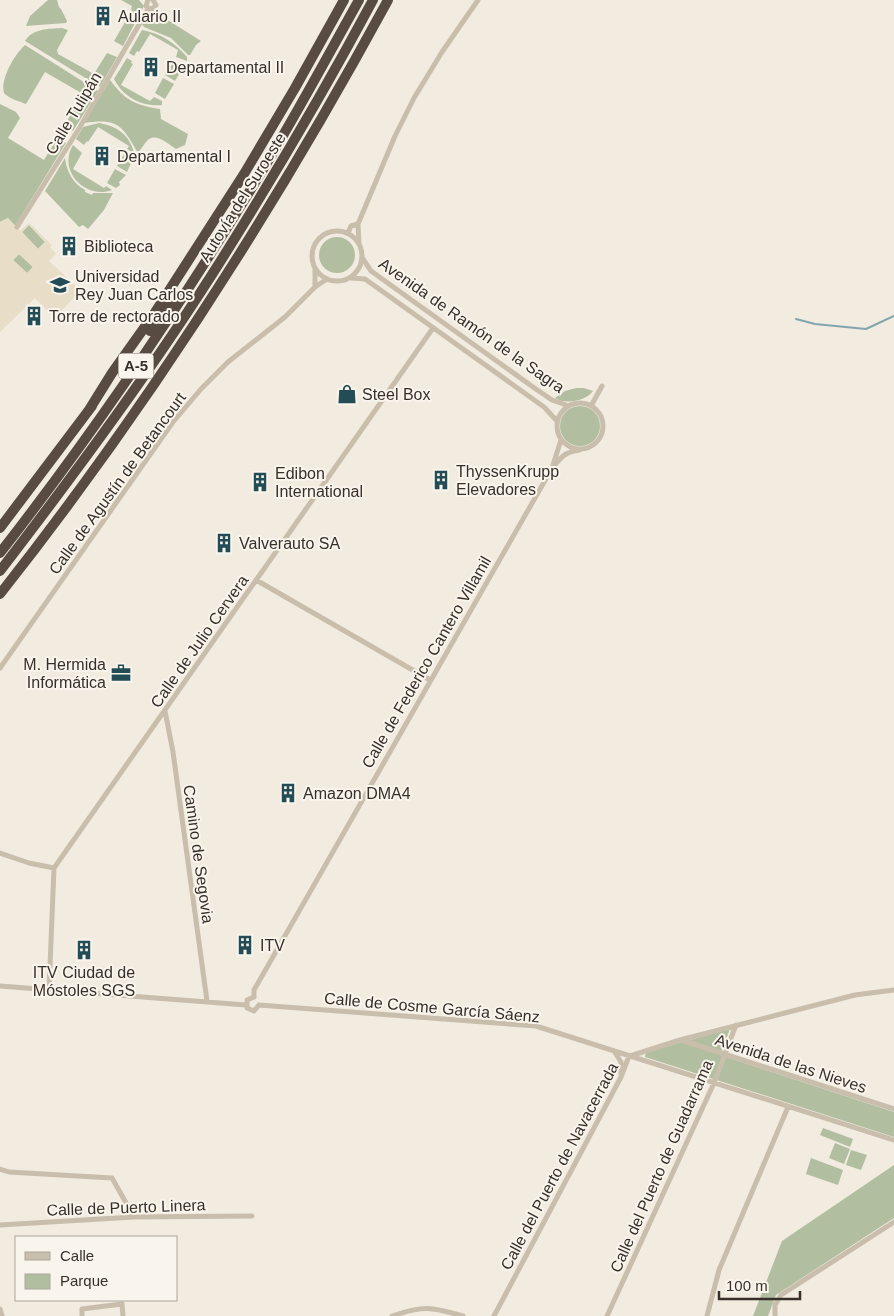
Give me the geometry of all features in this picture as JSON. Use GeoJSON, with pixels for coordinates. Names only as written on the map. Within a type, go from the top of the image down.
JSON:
{"type":"FeatureCollection","features":[{"type":"Feature","properties":{"kind":"highway"},"geometry":{"type":"LineString","coordinates":[[89,410],[154,314],[244,174],[344,0]]}},
{"type":"Feature","properties":{"kind":"highway","name":"Autovía del Suroeste"},"geometry":{"type":"LineString","coordinates":[[0,553],[118,393],[174,311],[261,172],[359,0]]}},
{"type":"Feature","properties":{"kind":"highway","name":"Autovía del Suroeste"},"geometry":{"type":"LineString","coordinates":[[0,571],[72,478],[219,263],[284,157],[373,0]]}},
{"type":"Feature","properties":{"kind":"highway"},"geometry":{"type":"LineString","coordinates":[[0,594],[84,482],[182,343],[295,165],[388,0]]}},
{"type":"Feature","properties":{"kind":"highway"},"geometry":{"type":"LineString","coordinates":[[0,528],[181,291],[248,187],[261,172]]}},
{"type":"Feature","properties":{"kind":"street","name":"Calle Tulipán"},"geometry":{"type":"LineString","coordinates":[[148,0],[145,5],[148,9]]}},
{"type":"Feature","properties":{"kind":"street","name":"Calle Tulipán"},"geometry":{"type":"LineString","coordinates":[[148,9],[155,7],[153,0]]}},
{"type":"Feature","properties":{"kind":"street"},"geometry":{"type":"LineString","coordinates":[[315,268],[320,275],[335,281],[351,278],[359,270],[363,260],[358,224],[395,136],[414,98],[442,52],[478,0]]}},
{"type":"Feature","properties":{"kind":"street","name":"Calle Tulipán"},"geometry":{"type":"LineString","coordinates":[[17,228],[80,127],[148,9]]}},
{"type":"Feature","properties":{"kind":"street"},"geometry":{"type":"LineString","coordinates":[[348,233],[352,226],[358,224]]}},
{"type":"Feature","properties":{"kind":"street"},"geometry":{"type":"LineString","coordinates":[[315,287],[316,277],[312,253],[319,239],[332,232],[348,233],[360,244]]}},
{"type":"Feature","properties":{"kind":"street","name":"Avenida de Ramón de la Sagra"},"geometry":{"type":"LineString","coordinates":[[363,260],[371,271],[533,387],[552,400],[569,406]]}},
{"type":"Feature","properties":{"kind":"street","name":"Avenida de Ramón de la Sagra"},"geometry":{"type":"LineString","coordinates":[[351,278],[365,279],[544,407],[557,421]]}},
{"type":"Feature","properties":{"kind":"street","name":"Calle de Agustín de Betancourt"},"geometry":{"type":"LineString","coordinates":[[0,668],[173,422],[201,389],[228,362],[286,316],[315,287],[327,279]]}},
{"type":"Feature","properties":{"kind":"street","name":"Calle de Julio Cervera"},"geometry":{"type":"LineString","coordinates":[[54,868],[433,328]]}},
{"type":"Feature","properties":{"kind":"street"},"geometry":{"type":"LineString","coordinates":[[591,406],[602,386]]}},
{"type":"Feature","properties":{"kind":"street"},"geometry":{"type":"LineString","coordinates":[[584,404],[591,406],[598,411],[602,419],[601,436],[589,448],[580,450],[566,445],[561,440],[557,428],[557,421],[564,410],[569,406],[584,404]]}},
{"type":"Feature","properties":{"kind":"street","name":"Calle de Federico Cantero Villamil"},"geometry":{"type":"LineString","coordinates":[[551,470],[561,440]]}},
{"type":"Feature","properties":{"kind":"street","name":"Calle de Federico Cantero Villamil"},"geometry":{"type":"LineString","coordinates":[[254,997],[254,990],[551,470],[562,455],[580,450]]}},
{"type":"Feature","properties":{"kind":"street"},"geometry":{"type":"LineString","coordinates":[[256,580],[430,680]]}},
{"type":"Feature","properties":{"kind":"street","name":"Camino de Segovia"},"geometry":{"type":"LineString","coordinates":[[165,711],[173,752],[207,1001]]}},
{"type":"Feature","properties":{"kind":"street"},"geometry":{"type":"LineString","coordinates":[[0,853],[29,863],[54,868],[49,990]]}},
{"type":"Feature","properties":{"kind":"street"},"geometry":{"type":"LineString","coordinates":[[0,986],[246,1005]]}},
{"type":"Feature","properties":{"kind":"street","name":"Calle del Puerto de Navacerrada"},"geometry":{"type":"LineString","coordinates":[[494,1316],[621,1077],[629,1056],[680,1040],[855,994],[894,990]]}},
{"type":"Feature","properties":{"kind":"street"},"geometry":{"type":"LineString","coordinates":[[254,997],[258,1000],[259,1005],[256,1010],[249,1010],[246,1005],[248,999],[254,997]]}},
{"type":"Feature","properties":{"kind":"street","name":"Calle de Cosme García Sáenz"},"geometry":{"type":"LineString","coordinates":[[259,1005],[536,1026],[629,1056]]}},
{"type":"Feature","properties":{"kind":"street","name":"Calle del Puerto de Guadarrama"},"geometry":{"type":"LineString","coordinates":[[607,1316],[714,1082],[736,1025]]}},
{"type":"Feature","properties":{"kind":"street","name":"Avenida de las Nieves"},"geometry":{"type":"LineString","coordinates":[[680,1040],[894,1109]]}},
{"type":"Feature","properties":{"kind":"street"},"geometry":{"type":"LineString","coordinates":[[614,1051],[621,1062],[621,1077]]}},
{"type":"Feature","properties":{"kind":"street"},"geometry":{"type":"LineString","coordinates":[[629,1056],[894,1140]]}},
{"type":"Feature","properties":{"kind":"street"},"geometry":{"type":"LineString","coordinates":[[707,1316],[719,1270],[788,1107]]}},
{"type":"Feature","properties":{"kind":"street"},"geometry":{"type":"LineString","coordinates":[[0,1170],[112,1178],[134,1217]]}},
{"type":"Feature","properties":{"kind":"street","name":"Calle de Puerto Linera"},"geometry":{"type":"LineString","coordinates":[[0,1225],[134,1217],[252,1216]]}},
{"type":"Feature","properties":{"kind":"street"},"geometry":{"type":"LineString","coordinates":[[775,1316],[775,1305],[781,1295],[894,1222]]}},
{"type":"Feature","properties":{"kind":"street"},"geometry":{"type":"LineString","coordinates":[[82,1316],[82,1309],[122,1304],[123,1316]]}},
{"type":"Feature","properties":{"kind":"street"},"geometry":{"type":"LineString","coordinates":[[392,1316],[414,1308],[432,1308],[463,1316]]}},
{"type":"Feature","properties":{"kind":"street"},"geometry":{"type":"LineString","coordinates":[[0,1309],[2,1316]]}},
{"type":"Feature","properties":{"kind":"green space"},"geometry":{"type":"Polygon","coordinates":[[[48,0],[57,0],[67,21],[66,23],[26,26],[30,16],[48,0]]]}},
{"type":"Feature","properties":{"kind":"green space"},"geometry":{"type":"Polygon","coordinates":[[[121,0],[139,0],[144,6],[123,46],[114,41],[132,10],[132,6],[121,0]]]}},
{"type":"Feature","properties":{"kind":"green space"},"geometry":{"type":"Polygon","coordinates":[[[155,12],[201,41],[190,55],[171,38],[144,27],[142,24],[148,14],[155,12]]]}},
{"type":"Feature","properties":{"kind":"green space"},"geometry":{"type":"Polygon","coordinates":[[[62,28],[68,30],[57,50],[58,54],[94,74],[107,53],[117,57],[100,87],[25,41],[37,31],[62,28]]]}},
{"type":"Feature","properties":{"kind":"green space"},"geometry":{"type":"Polygon","coordinates":[[[142,30],[162,36],[187,57],[187,61],[176,57],[178,50],[150,34],[139,52],[137,51],[134,56],[129,53],[142,30]]]}},
{"type":"Feature","properties":{"kind":"green space"},"geometry":{"type":"Polygon","coordinates":[[[25,45],[98,91],[73,131],[64,126],[83,94],[45,72],[26,104],[4,93],[4,81],[9,67],[25,45]]]}},
{"type":"Feature","properties":{"kind":"green space"},"geometry":{"type":"Polygon","coordinates":[[[127,58],[133,64],[121,85],[150,101],[154,97],[162,101],[162,105],[147,104],[134,100],[122,91],[114,79],[127,58]]]}},
{"type":"Feature","properties":{"kind":"green space"},"geometry":{"type":"Polygon","coordinates":[[[174,61],[184,66],[175,81],[165,75],[174,61]]]}},
{"type":"Feature","properties":{"kind":"green space"},"geometry":{"type":"Polygon","coordinates":[[[163,78],[174,84],[165,99],[155,93],[163,78]]]}},
{"type":"Feature","properties":{"kind":"green space"},"geometry":{"type":"Polygon","coordinates":[[[110,80],[120,92],[131,100],[143,106],[160,109],[161,119],[188,134],[185,145],[176,149],[161,139],[153,138],[146,142],[138,153],[128,136],[118,126],[105,122],[84,123],[110,80]]]}},
{"type":"Feature","properties":{"kind":"green space"},"geometry":{"type":"Polygon","coordinates":[[[0,104],[16,112],[20,118],[8,138],[44,160],[56,140],[66,143],[15,226],[8,218],[0,222],[0,104]]]}},
{"type":"Feature","properties":{"kind":"green space"},"geometry":{"type":"Polygon","coordinates":[[[99,123],[112,126],[122,132],[129,141],[134,153],[127,149],[129,146],[98,127],[84,145],[76,139],[83,127],[99,123]]]}},
{"type":"Feature","properties":{"kind":"green space"},"geometry":{"type":"Polygon","coordinates":[[[73,145],[82,153],[73,169],[104,188],[106,186],[112,190],[93,191],[77,181],[71,173],[69,164],[69,155],[73,145]]]}},
{"type":"Feature","properties":{"kind":"green space"},"geometry":{"type":"Polygon","coordinates":[[[126,151],[133,156],[134,161],[127,172],[117,166],[126,151]]]}},
{"type":"Feature","properties":{"kind":"green space"},"geometry":{"type":"Polygon","coordinates":[[[65,158],[71,177],[85,192],[92,195],[93,193],[113,193],[104,210],[88,229],[83,225],[79,227],[45,191],[65,158]]]}},
{"type":"Feature","properties":{"kind":"green space"},"geometry":{"type":"Polygon","coordinates":[[[115,169],[126,175],[116,188],[107,183],[115,169]]]}},
{"type":"Feature","properties":{"kind":"green space"},"geometry":{"type":"Polygon","coordinates":[[[29,225],[45,242],[38,249],[22,232],[29,225]]]}},
{"type":"Feature","properties":{"kind":"green space"},"geometry":{"type":"Polygon","coordinates":[[[337,237],[349,243],[355,255],[349,267],[337,273],[325,267],[319,255],[325,243],[337,237]]]}},
{"type":"Feature","properties":{"kind":"green space"},"geometry":{"type":"Polygon","coordinates":[[[19,254],[33,267],[27,273],[13,260],[19,254]]]}},
{"type":"Feature","properties":{"kind":"green space"},"geometry":{"type":"Polygon","coordinates":[[[576,388],[593,391],[586,397],[575,401],[564,401],[555,398],[565,391],[576,388]]]}},
{"type":"Feature","properties":{"kind":"green space"},"geometry":{"type":"Polygon","coordinates":[[[580,406],[594,412],[600,426],[594,440],[580,446],[566,440],[560,426],[566,412],[580,406]]]}},
{"type":"Feature","properties":{"kind":"green space"},"geometry":{"type":"Polygon","coordinates":[[[730,1029],[720,1055],[894,1112],[894,1137],[645,1057],[646,1052],[730,1029]]]}},
{"type":"Feature","properties":{"kind":"green space"},"geometry":{"type":"Polygon","coordinates":[[[823,1128],[853,1139],[850,1147],[820,1135],[823,1128]]]}},
{"type":"Feature","properties":{"kind":"green space"},"geometry":{"type":"Polygon","coordinates":[[[835,1143],[850,1149],[844,1164],[829,1158],[835,1143]]]}},
{"type":"Feature","properties":{"kind":"green space"},"geometry":{"type":"Polygon","coordinates":[[[851,1150],[867,1155],[861,1170],[846,1165],[851,1150]]]}},
{"type":"Feature","properties":{"kind":"green space"},"geometry":{"type":"Polygon","coordinates":[[[811,1158],[843,1170],[838,1185],[806,1174],[811,1158]]]}},
{"type":"Feature","properties":{"kind":"green space"},"geometry":{"type":"Polygon","coordinates":[[[894,1165],[894,1218],[776,1295],[768,1316],[753,1316],[782,1241],[894,1165]]]}},
{"type":"Feature","properties":{"kind":"shaded area"},"geometry":{"type":"Polygon","coordinates":[[[8,218],[20,231],[29,223],[52,245],[50,247],[56,254],[49,261],[81,291],[57,315],[53,316],[35,298],[0,332],[0,222],[8,218]],[[29,225],[22,232],[38,249],[45,242],[29,225]],[[19,254],[13,260],[27,273],[33,267],[19,254]]]}},
{"type":"Feature","properties":{"kind":"waterway"},"geometry":{"type":"LineString","coordinates":[[796,319],[815,324],[866,329],[894,316]]}},
{"type":"Feature","properties":{"kind":"place","name":"Aulario II"},"geometry":{"type":"Point","coordinates":[103,16]}},
{"type":"Feature","properties":{"kind":"place","name":"Departamental II"},"geometry":{"type":"Point","coordinates":[151,67]}},
{"type":"Feature","properties":{"kind":"place","name":"Departamental I"},"geometry":{"type":"Point","coordinates":[102,156]}},
{"type":"Feature","properties":{"kind":"place","name":"Biblioteca"},"geometry":{"type":"Point","coordinates":[69,246]}},
{"type":"Feature","properties":{"kind":"place","name":"Universidad Rey Juan Carlos"},"geometry":{"type":"Point","coordinates":[60,285]}},
{"type":"Feature","properties":{"kind":"place","name":"Torre de rectorado"},"geometry":{"type":"Point","coordinates":[34,316]}},
{"type":"Feature","properties":{"kind":"place","name":"Steel Box"},"geometry":{"type":"Point","coordinates":[347,394]}},
{"type":"Feature","properties":{"kind":"place","name":"ThyssenKrupp Elevadores"},"geometry":{"type":"Point","coordinates":[441,480]}},
{"type":"Feature","properties":{"kind":"place","name":"Edibon International"},"geometry":{"type":"Point","coordinates":[260,482]}},
{"type":"Feature","properties":{"kind":"place","name":"Valverauto SA"},"geometry":{"type":"Point","coordinates":[224,543]}},
{"type":"Feature","properties":{"kind":"place","name":"M. Hermida Informática"},"geometry":{"type":"Point","coordinates":[121,673]}},
{"type":"Feature","properties":{"kind":"place","name":"Amazon DMA4"},"geometry":{"type":"Point","coordinates":[288,793]}},
{"type":"Feature","properties":{"kind":"place","name":"ITV"},"geometry":{"type":"Point","coordinates":[245,945]}},
{"type":"Feature","properties":{"kind":"place","name":"ITV Ciudad de Móstoles SGS"},"geometry":{"type":"Point","coordinates":[84,950]}}]}
